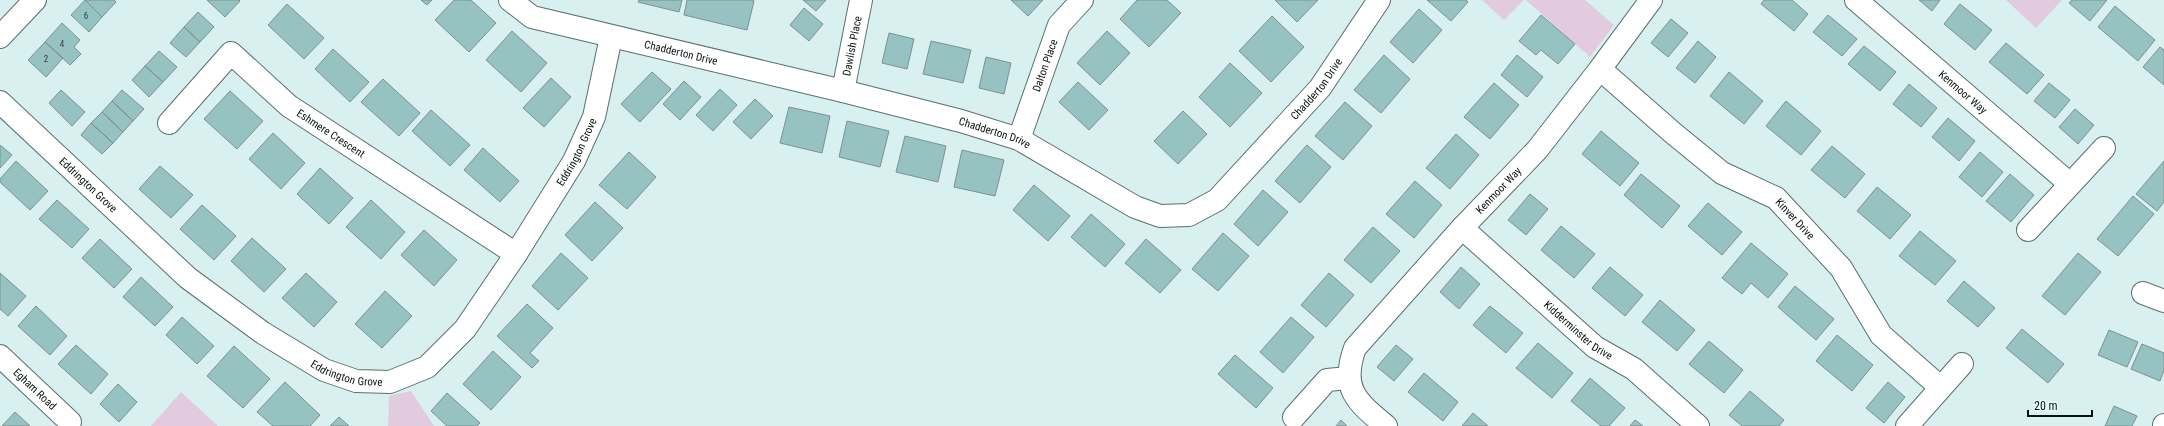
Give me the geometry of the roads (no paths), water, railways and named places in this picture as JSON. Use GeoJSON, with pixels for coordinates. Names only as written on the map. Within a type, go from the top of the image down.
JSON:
{"type":"FeatureCollection","features":[{"type":"Feature","properties":{"kind":"street"},"geometry":{"type":"LineString","coordinates":[[0,37],[35,0]]}},
{"type":"Feature","properties":{"kind":"street","name":"Chadderton Drive"},"geometry":{"type":"LineString","coordinates":[[510,0],[532,17],[843,91],[961,121],[1019,139],[1135,207],[1160,216],[1190,214],[1217,200],[1320,88],[1379,0]]}},
{"type":"Feature","properties":{"kind":"street","name":"Dawlish Place"},"geometry":{"type":"LineString","coordinates":[[843,91],[861,0]]}},
{"type":"Feature","properties":{"kind":"street","name":"Dalton Place"},"geometry":{"type":"LineString","coordinates":[[1019,139],[1059,24],[1082,0]]}},
{"type":"Feature","properties":{"kind":"street","name":"Kenmoor Way"},"geometry":{"type":"LineString","coordinates":[[1386,426],[1360,404],[1353,393],[1349,378],[1349,363],[1355,348],[1462,228],[1537,150],[1651,0]]}},
{"type":"Feature","properties":{"kind":"street","name":"Kenmoor Way"},"geometry":{"type":"LineString","coordinates":[[1856,0],[2070,184]]}},
{"type":"Feature","properties":{"kind":"street","name":"Eddrington Grove"},"geometry":{"type":"LineString","coordinates":[[0,102],[188,278],[263,333],[324,370],[356,381],[390,382],[428,368],[465,329],[516,254],[574,161],[594,117],[611,37]]}},
{"type":"Feature","properties":{"kind":"street","name":"Eshmere Crescent"},"geometry":{"type":"LineString","coordinates":[[169,122],[231,53],[289,106],[516,254]]}},
{"type":"Feature","properties":{"kind":"street","name":"Kinver Drive"},"geometry":{"type":"LineString","coordinates":[[1600,69],[1673,134],[1722,173],[1776,198],[1841,268],[1881,335],[1940,387]]}},
{"type":"Feature","properties":{"kind":"street"},"geometry":{"type":"LineString","coordinates":[[2028,230],[2104,148]]}},
{"type":"Feature","properties":{"kind":"street","name":"Kidderminster Drive"},"geometry":{"type":"LineString","coordinates":[[1462,228],[1595,347],[1634,369],[1698,426]]}},
{"type":"Feature","properties":{"kind":"street"},"geometry":{"type":"LineString","coordinates":[[2143,292],[2164,301]]}},
{"type":"Feature","properties":{"kind":"street","name":"Egham Road"},"geometry":{"type":"LineString","coordinates":[[0,356],[70,422]]}},
{"type":"Feature","properties":{"kind":"street"},"geometry":{"type":"LineString","coordinates":[[1907,426],[1962,364]]}},
{"type":"Feature","properties":{"kind":"street"},"geometry":{"type":"LineString","coordinates":[[1294,417],[1327,380],[1349,378]]}}]}
